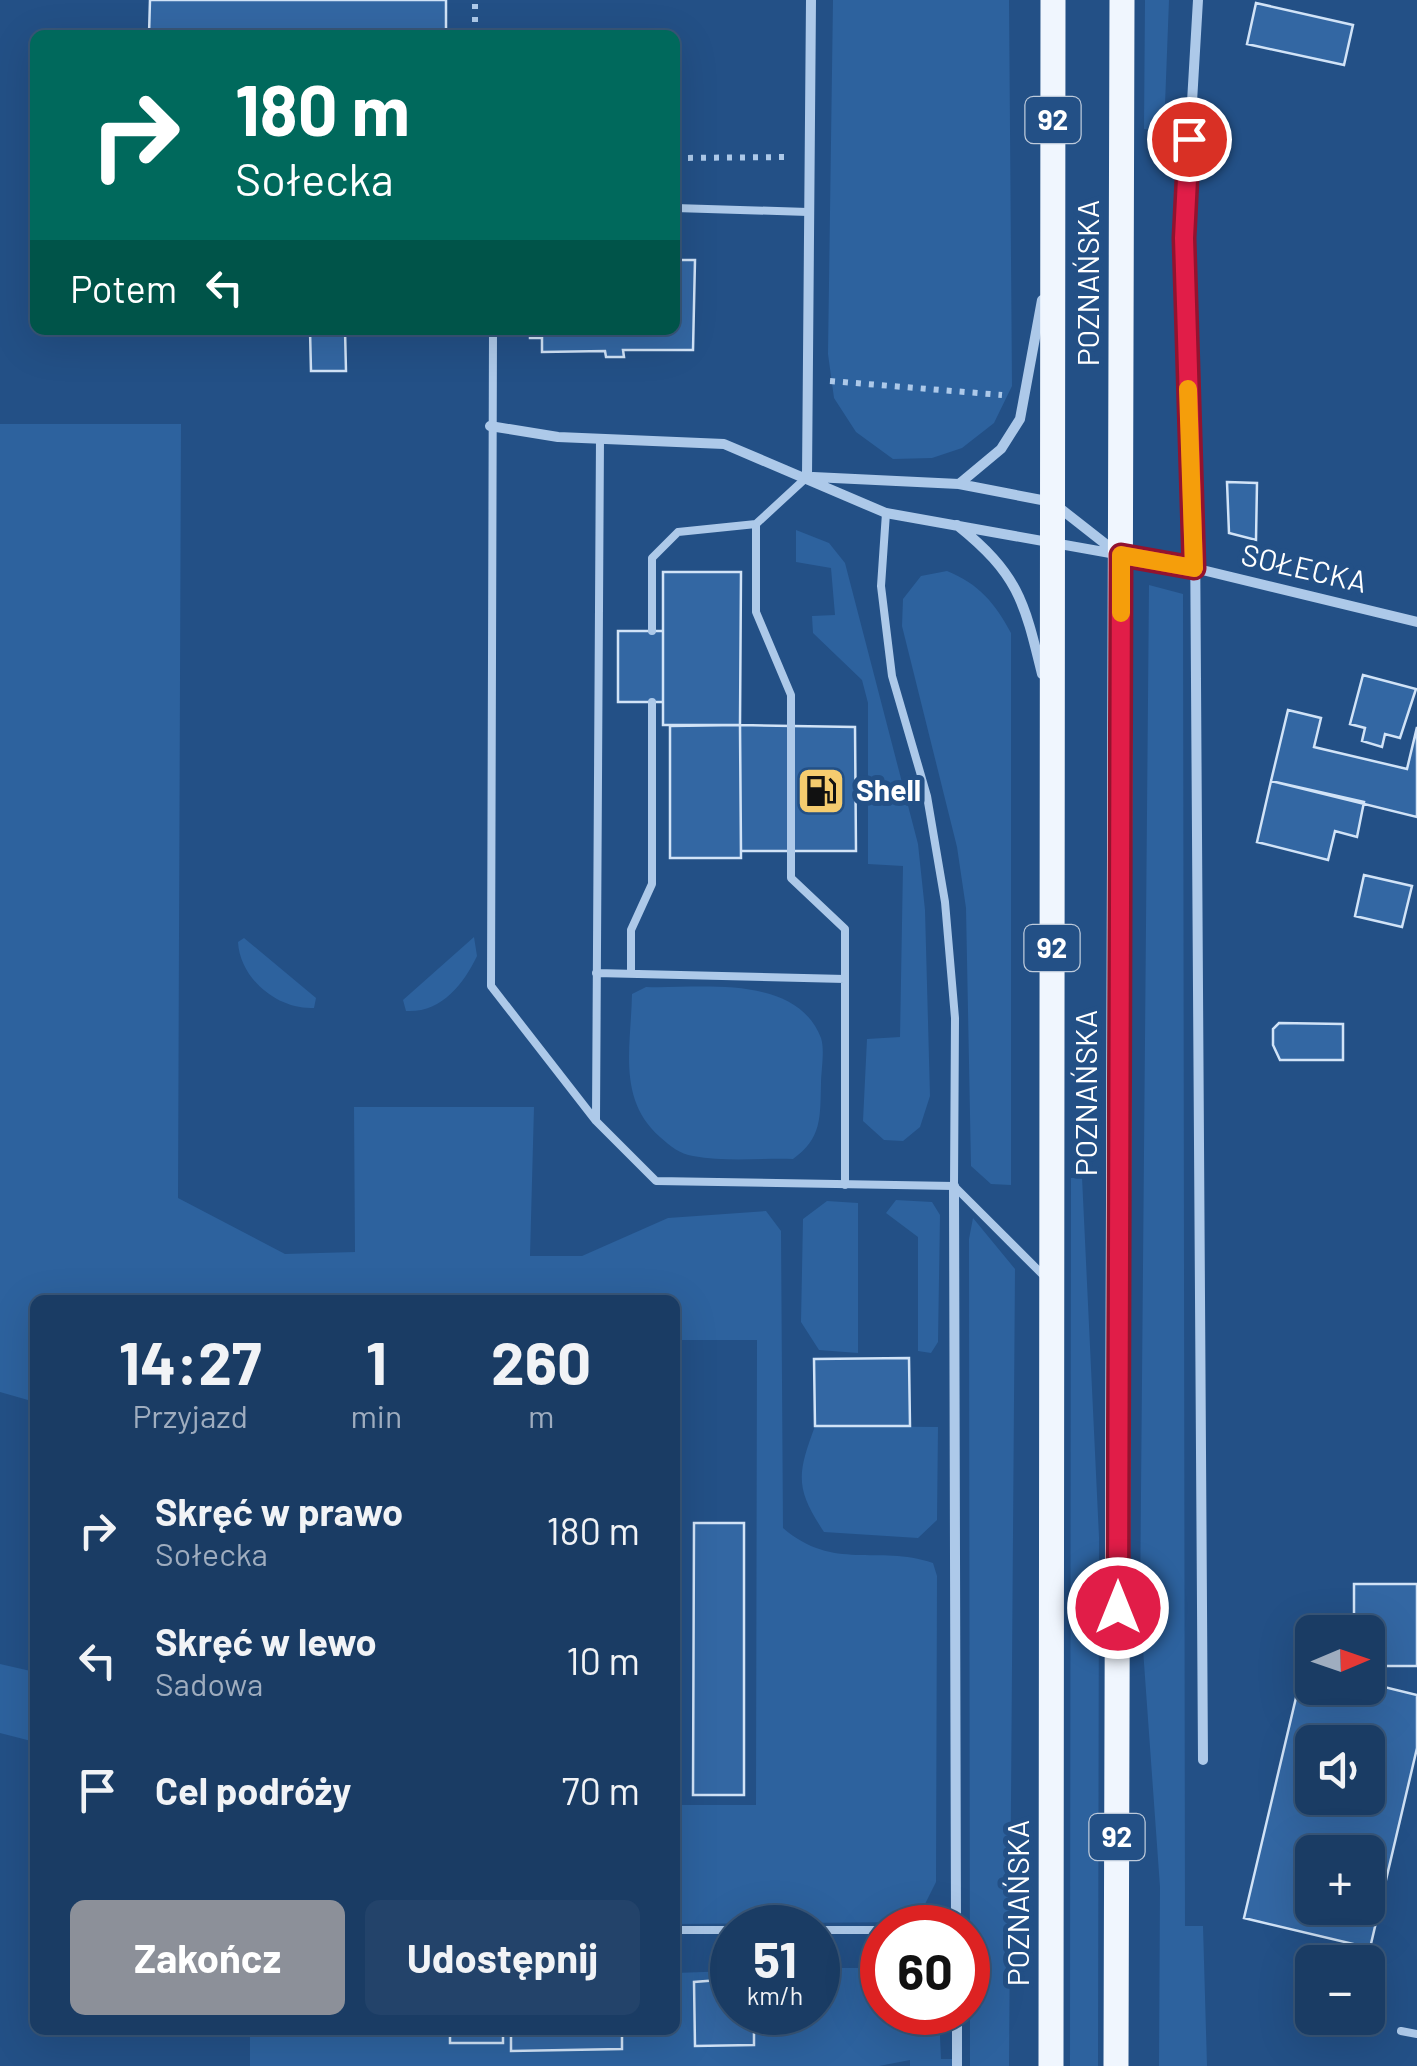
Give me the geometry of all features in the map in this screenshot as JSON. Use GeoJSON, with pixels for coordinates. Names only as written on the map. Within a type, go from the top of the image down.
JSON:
{"type":"FeatureCollection","features":[{"type":"Feature","properties":{"kind":"main road","name":"POZNAŃSKA"},"geometry":{"type":"LineString","coordinates":[[1051,2066],[1053,0]]}},
{"type":"Feature","properties":{"kind":"main road","name":"POZNAŃSKA"},"geometry":{"type":"LineString","coordinates":[[1116,2066],[1122,0]]}},
{"type":"Feature","properties":{"kind":"street"},"geometry":{"type":"LineString","coordinates":[[811,0],[808,477],[959,484],[1052,502],[1121,555]]}},
{"type":"Feature","properties":{"kind":"street"},"geometry":{"type":"LineString","coordinates":[[1198,0],[1184,238],[1194,568],[1203,1760]]}},
{"type":"Feature","properties":{"kind":"street"},"geometry":{"type":"LineString","coordinates":[[959,484],[1001,450],[1020,419],[1052,240]]}},
{"type":"Feature","properties":{"kind":"street","name":"SOŁECKA"},"geometry":{"type":"LineString","coordinates":[[490,426],[600,438],[724,444],[886,513],[1194,568],[1417,622]]}},
{"type":"Feature","properties":{"kind":"street"},"geometry":{"type":"LineString","coordinates":[[957,524],[995,555],[1019,590],[1052,712]]}},
{"type":"Feature","properties":{"kind":"street"},"geometry":{"type":"LineString","coordinates":[[954,1186],[956,1905]]}},
{"type":"Feature","properties":{"kind":"street"},"geometry":{"type":"LineString","coordinates":[[957,2035],[957,2066]]}},
{"type":"Feature","properties":{"kind":"lane"},"geometry":{"type":"LineString","coordinates":[[680,208],[808,212]]}},
{"type":"Feature","properties":{"kind":"lane"},"geometry":{"type":"LineString","coordinates":[[493,335],[492,986],[596,1121],[656,1182],[954,1186],[1052,1285]]}},
{"type":"Feature","properties":{"kind":"lane"},"geometry":{"type":"LineString","coordinates":[[596,1121],[600,438]]}},
{"type":"Feature","properties":{"kind":"lane"},"geometry":{"type":"LineString","coordinates":[[652,631],[652,558],[678,532],[756,524],[808,477]]}},
{"type":"Feature","properties":{"kind":"lane"},"geometry":{"type":"LineString","coordinates":[[886,513],[880,586],[892,676],[927,796],[946,902],[955,1018],[954,1186]]}},
{"type":"Feature","properties":{"kind":"lane"},"geometry":{"type":"LineString","coordinates":[[756,524],[756,612],[791,695],[791,878],[845,930],[845,1185]]}},
{"type":"Feature","properties":{"kind":"lane"},"geometry":{"type":"LineString","coordinates":[[631,974],[631,930],[652,884],[652,702]]}},
{"type":"Feature","properties":{"kind":"lane"},"geometry":{"type":"LineString","coordinates":[[596,974],[845,979]]}},
{"type":"Feature","properties":{"kind":"lane"},"geometry":{"type":"LineString","coordinates":[[680,1930],[710,1930]]}},
{"type":"Feature","properties":{"kind":"lane"},"geometry":{"type":"LineString","coordinates":[[1401,2031],[1417,2034]]}},
{"type":"Feature","properties":{"kind":"path"},"geometry":{"type":"LineString","coordinates":[[475,0],[475,30]]}},
{"type":"Feature","properties":{"kind":"path"},"geometry":{"type":"LineString","coordinates":[[680,158],[809,157]]}},
{"type":"Feature","properties":{"kind":"shaded area"},"geometry":{"type":"Polygon","coordinates":[[[833,0],[1009,0],[1012,386],[994,423],[962,448],[932,458],[893,459],[856,432],[834,398],[828,354],[833,0]]]}},
{"type":"Feature","properties":{"kind":"shaded area"},"geometry":{"type":"Polygon","coordinates":[[[1145,0],[1169,0],[1164,131],[1144,129],[1145,0]]]}},
{"type":"Feature","properties":{"kind":"shaded area"},"geometry":{"type":"Polygon","coordinates":[[[0,424],[181,424],[178,1198],[285,1254],[355,1252],[354,1107],[534,1107],[530,1256],[582,1256],[668,1218],[766,1211],[781,1231],[783,1528],[820,1549],[933,1563],[937,1576],[936,1882],[924,1905],[860,1905],[860,1922],[840,1923],[840,1905],[710,1905],[710,1924],[680,1924],[680,1805],[756,1805],[757,1340],[680,1340],[680,1295],[30,1295],[30,1401],[0,1392],[0,424]]]}},
{"type":"Feature","properties":{"kind":"shaded area"},"geometry":{"type":"Polygon","coordinates":[[[796,530],[829,543],[845,563],[918,844],[925,910],[930,1096],[920,1127],[903,1141],[884,1140],[863,1121],[867,1039],[900,1037],[903,866],[868,864],[868,703],[862,680],[813,633],[812,616],[835,615],[831,568],[796,562],[796,530]]]}},
{"type":"Feature","properties":{"kind":"shaded area"},"geometry":{"type":"Polygon","coordinates":[[[947,571],[985,596],[1011,633],[1011,1185],[991,1184],[971,1166],[966,908],[957,847],[902,626],[903,599],[921,576],[947,571]]]}},
{"type":"Feature","properties":{"kind":"shaded area"},"geometry":{"type":"Polygon","coordinates":[[[1149,585],[1183,594],[1185,1926],[1203,1926],[1207,2066],[1159,2066],[1160,1887],[1140,1607],[1149,585]]]}},
{"type":"Feature","properties":{"kind":"shaded area"},"geometry":{"type":"Polygon","coordinates":[[[474,937],[477,956],[458,987],[430,1007],[406,1011],[403,1000],[474,937]]]}},
{"type":"Feature","properties":{"kind":"shaded area"},"geometry":{"type":"Polygon","coordinates":[[[244,938],[316,998],[314,1008],[287,1004],[253,980],[240,956],[238,942],[244,938]]]}},
{"type":"Feature","properties":{"kind":"shaded area"},"geometry":{"type":"Polygon","coordinates":[[[646,987],[745,989],[791,1003],[809,1017],[823,1048],[820,1107],[818,1126],[802,1151],[793,1159],[705,1158],[679,1151],[660,1137],[637,1106],[630,1071],[632,994],[646,987]]]}},
{"type":"Feature","properties":{"kind":"shaded area"},"geometry":{"type":"Polygon","coordinates":[[[1082,1177],[1099,1537],[1098,2066],[1070,2066],[1071,1178],[1082,1177]]]}},
{"type":"Feature","properties":{"kind":"shaded area"},"geometry":{"type":"Polygon","coordinates":[[[896,1200],[932,1202],[940,1215],[938,1342],[931,1353],[918,1351],[918,1237],[886,1213],[896,1200]]]}},
{"type":"Feature","properties":{"kind":"shaded area"},"geometry":{"type":"Polygon","coordinates":[[[827,1201],[858,1203],[858,1353],[819,1350],[801,1322],[803,1219],[827,1201]]]}},
{"type":"Feature","properties":{"kind":"shaded area"},"geometry":{"type":"Polygon","coordinates":[[[973,1218],[1015,1269],[1009,2066],[970,2066],[970,2035],[990,2035],[990,1905],[970,1905],[969,1239],[973,1218]]]}},
{"type":"Feature","properties":{"kind":"shaded area"},"geometry":{"type":"Polygon","coordinates":[[[815,1426],[938,1427],[937,1520],[918,1538],[824,1532],[808,1504],[802,1481],[815,1426]]]}},
{"type":"Feature","properties":{"kind":"shaded area"},"geometry":{"type":"Polygon","coordinates":[[[0,1664],[30,1671],[30,1741],[0,1733],[0,1664]]]}},
{"type":"Feature","properties":{"kind":"shaded area"},"geometry":{"type":"Polygon","coordinates":[[[840,1968],[860,1968],[860,2035],[940,2035],[941,2059],[957,2059],[957,2066],[910,2066],[910,2060],[879,2066],[250,2066],[250,2035],[680,2035],[680,1973],[710,1972],[710,2035],[840,2035],[840,1968]]]}},
{"type":"Feature","properties":{"kind":"building"},"geometry":{"type":"Polygon","coordinates":[[[150,0],[446,0],[446,30],[149,30],[150,0]]]}},
{"type":"Feature","properties":{"kind":"building"},"geometry":{"type":"Polygon","coordinates":[[[1256,3],[1353,25],[1344,65],[1247,44],[1256,3]]]}},
{"type":"Feature","properties":{"kind":"building"},"geometry":{"type":"Polygon","coordinates":[[[680,260],[695,260],[693,350],[623,350],[624,357],[606,357],[605,351],[542,352],[542,338],[530,338],[680,335],[680,260]]]}},
{"type":"Feature","properties":{"kind":"building"},"geometry":{"type":"Polygon","coordinates":[[[310,335],[345,335],[346,371],[311,371],[310,335]]]}},
{"type":"Feature","properties":{"kind":"building"},"geometry":{"type":"Polygon","coordinates":[[[1227,482],[1257,483],[1256,540],[1229,533],[1227,482]]]}},
{"type":"Feature","properties":{"kind":"building"},"geometry":{"type":"Polygon","coordinates":[[[663,572],[741,572],[740,725],[663,725],[663,572]]]}},
{"type":"Feature","properties":{"kind":"building"},"geometry":{"type":"Polygon","coordinates":[[[618,631],[663,631],[663,702],[618,702],[618,631]]]}},
{"type":"Feature","properties":{"kind":"building"},"geometry":{"type":"Polygon","coordinates":[[[1363,675],[1416,689],[1400,738],[1385,734],[1382,747],[1362,741],[1365,728],[1350,724],[1363,675]]]}},
{"type":"Feature","properties":{"kind":"building"},"geometry":{"type":"Polygon","coordinates":[[[1288,710],[1321,718],[1314,747],[1407,769],[1417,727],[1417,817],[1271,781],[1288,710]]]}},
{"type":"Feature","properties":{"kind":"building"},"geometry":{"type":"Polygon","coordinates":[[[740,725],[741,858],[670,858],[670,726],[740,725]]]}},
{"type":"Feature","properties":{"kind":"building"},"geometry":{"type":"Polygon","coordinates":[[[740,725],[855,727],[856,851],[741,851],[740,725]]]}},
{"type":"Feature","properties":{"kind":"building"},"geometry":{"type":"Polygon","coordinates":[[[1271,781],[1364,802],[1357,837],[1335,831],[1328,860],[1257,842],[1271,781]]]}},
{"type":"Feature","properties":{"kind":"building"},"geometry":{"type":"Polygon","coordinates":[[[1364,875],[1412,886],[1402,927],[1355,916],[1364,875]]]}},
{"type":"Feature","properties":{"kind":"building"},"geometry":{"type":"Polygon","coordinates":[[[1279,1023],[1343,1024],[1343,1060],[1280,1060],[1273,1045],[1273,1029],[1279,1023]]]}},
{"type":"Feature","properties":{"kind":"building"},"geometry":{"type":"Polygon","coordinates":[[[909,1358],[910,1426],[815,1426],[814,1359],[909,1358]]]}},
{"type":"Feature","properties":{"kind":"building"},"geometry":{"type":"Polygon","coordinates":[[[694,1523],[744,1523],[744,1795],[693,1795],[694,1523]]]}},
{"type":"Feature","properties":{"kind":"building"},"geometry":{"type":"Polygon","coordinates":[[[1354,1584],[1417,1584],[1417,1666],[1385,1666],[1385,1615],[1354,1615],[1354,1584]]]}},
{"type":"Feature","properties":{"kind":"building"},"geometry":{"type":"Polygon","coordinates":[[[1385,1687],[1417,1695],[1417,1748],[1385,1884],[1385,1835],[1295,1835],[1295,1925],[1375,1925],[1371,1945],[1244,1918],[1295,1702],[1295,1705],[1385,1705],[1385,1687]]]}},
{"type":"Feature","properties":{"kind":"building"},"geometry":{"type":"Polygon","coordinates":[[[710,1981],[710,2035],[754,2035],[754,2045],[695,2046],[694,1982],[710,1981]]]}},
{"type":"Feature","properties":{"kind":"building"},"geometry":{"type":"Polygon","coordinates":[[[450,2035],[503,2035],[503,2043],[450,2043],[450,2035]]]}},
{"type":"Feature","properties":{"kind":"building"},"geometry":{"type":"Polygon","coordinates":[[[511,2035],[622,2035],[622,2049],[511,2051],[511,2035]]]}},
{"type":"Feature","properties":{"kind":"slow traffic"},"geometry":{"type":"LineString","coordinates":[[1121,613],[1121,555],[1194,568],[1188,389]]}},
{"type":"Feature","properties":{"kind":"place","name":"Shell"},"geometry":{"type":"Point","coordinates":[821,791]}},
{"type":"Feature","properties":{"kind":"route"},"geometry":{"type":"LineString","coordinates":[[1118,1608],[1121,555],[1194,568],[1184,238],[1189,139]]}}]}
